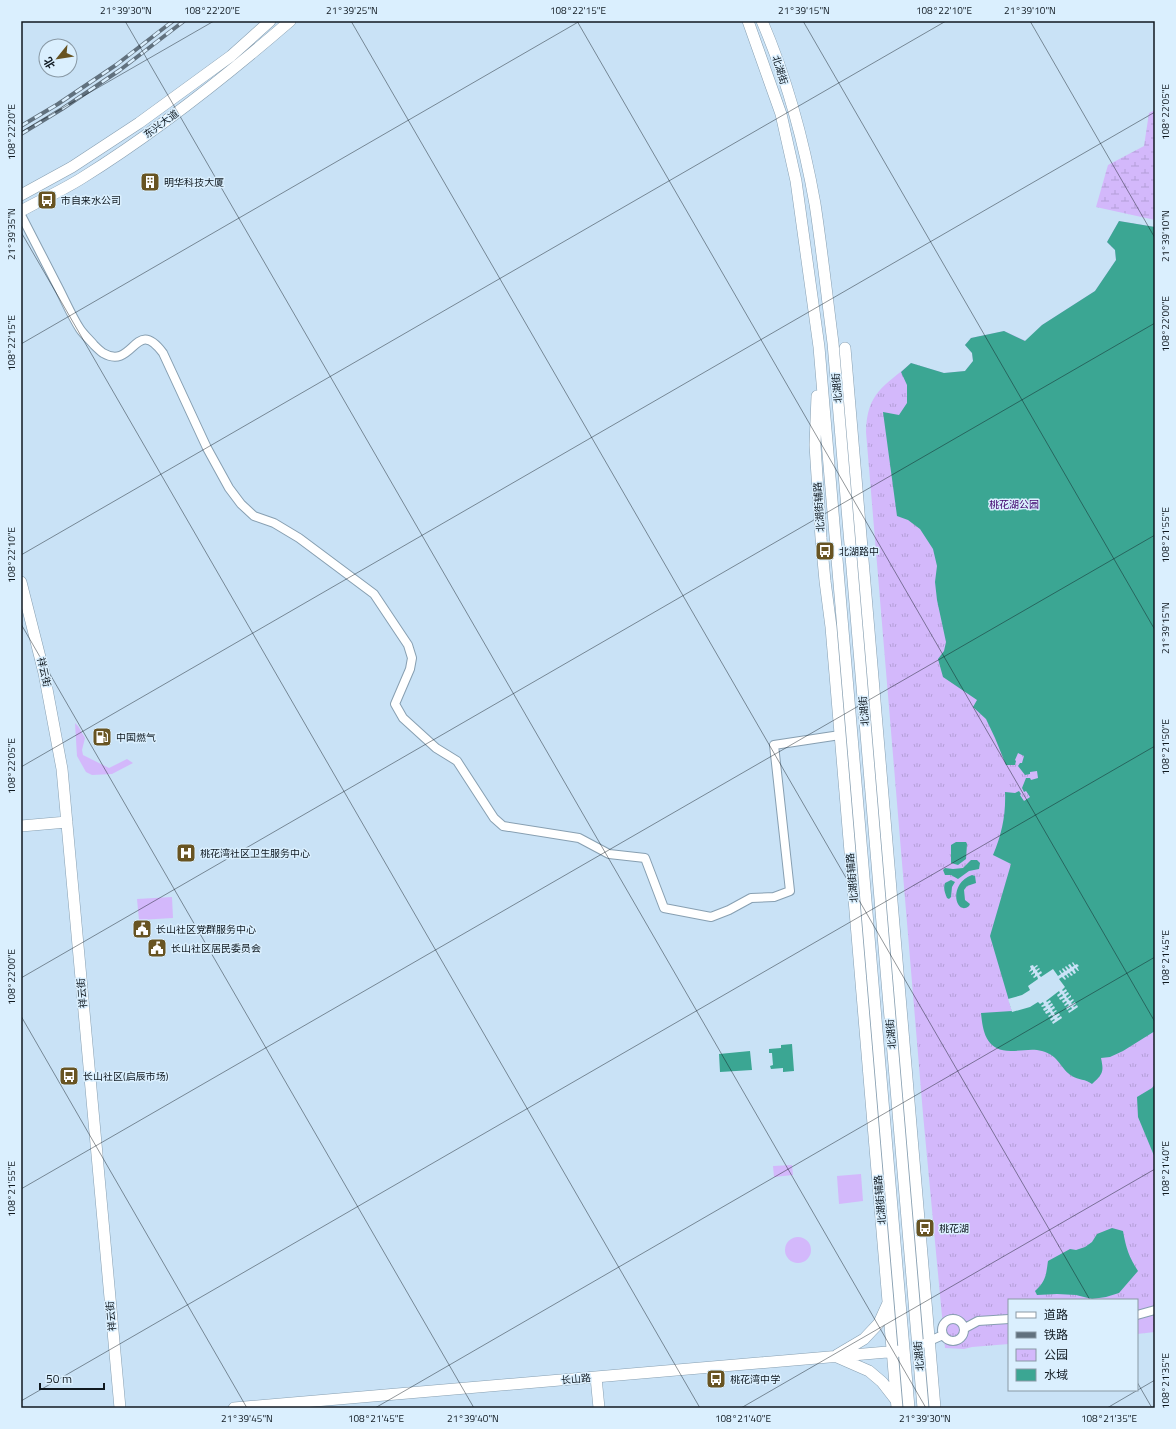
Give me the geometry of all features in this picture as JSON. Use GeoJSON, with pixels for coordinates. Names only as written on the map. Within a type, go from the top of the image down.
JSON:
{"type":"FeatureCollection","features":[{"type":"Feature","properties":{"kind":"street","name":"东兴大道"},"geometry":{"type":"LineString","coordinates":[[21,195],[72,167],[139,123],[232,56],[270,21]]}},
{"type":"Feature","properties":{"kind":"street","name":"东兴大道"},"geometry":{"type":"LineString","coordinates":[[21,211],[81,179],[148,134],[239,65],[290,21]]}},
{"type":"Feature","properties":{"kind":"street","name":"北湖街"},"geometry":{"type":"LineString","coordinates":[[748,21],[781,114],[794,174],[819,347],[909,1408]]}},
{"type":"Feature","properties":{"kind":"street","name":"北湖街"},"geometry":{"type":"LineString","coordinates":[[762,21],[774,50],[798,126],[814,204],[833,343],[923,1408]]}},
{"type":"Feature","properties":{"kind":"street"},"geometry":{"type":"LineString","coordinates":[[21,215],[80,330],[102,353],[113,357],[124,355],[140,340],[144,339],[151,340],[163,353],[207,448],[229,488],[241,504],[254,516],[274,523],[298,538],[374,594],[408,645],[412,658],[410,669],[395,704],[403,718],[436,748],[457,761],[494,818],[503,826],[579,838],[609,854],[646,858],[664,908],[711,917],[729,910],[750,898],[774,897],[790,891],[774,745],[840,735]]}},
{"type":"Feature","properties":{"kind":"street","name":"北湖街辅路"},"geometry":{"type":"LineString","coordinates":[[819,347],[815,445],[823,559],[831,627],[892,1351],[898,1405]]}},
{"type":"Feature","properties":{"kind":"street"},"geometry":{"type":"LineString","coordinates":[[845,348],[935,1408]]}},
{"type":"Feature","properties":{"kind":"street","name":"祥云街"},"geometry":{"type":"LineString","coordinates":[[21,582],[44,673],[62,770],[120,1408]]}},
{"type":"Feature","properties":{"kind":"street"},"geometry":{"type":"LineString","coordinates":[[836,689],[848,688]]}},
{"type":"Feature","properties":{"kind":"street"},"geometry":{"type":"LineString","coordinates":[[21,826],[67,822]]}},
{"type":"Feature","properties":{"kind":"street"},"geometry":{"type":"LineString","coordinates":[[848,824],[860,823]]}},
{"type":"Feature","properties":{"kind":"street"},"geometry":{"type":"LineString","coordinates":[[876,1152],[888,1151]]}},
{"type":"Feature","properties":{"kind":"street"},"geometry":{"type":"LineString","coordinates":[[834,1356],[864,1338],[879,1323],[888,1302]]}},
{"type":"Feature","properties":{"kind":"street"},"geometry":{"type":"LineString","coordinates":[[1138,1315],[1155,1310]]}},
{"type":"Feature","properties":{"kind":"street"},"geometry":{"type":"LineString","coordinates":[[965,1328],[964,1324],[955,1318],[948,1319],[943,1324],[942,1328],[943,1334],[948,1340],[956,1341],[962,1337],[965,1328],[978,1321],[1008,1318]]}},
{"type":"Feature","properties":{"kind":"street"},"geometry":{"type":"LineString","coordinates":[[918,1346],[930,1342],[943,1334]]}},
{"type":"Feature","properties":{"kind":"street","name":"长山路"},"geometry":{"type":"LineString","coordinates":[[234,1408],[904,1350],[918,1346]]}},
{"type":"Feature","properties":{"kind":"street"},"geometry":{"type":"LineString","coordinates":[[834,1356],[869,1371],[882,1382],[898,1405]]}},
{"type":"Feature","properties":{"kind":"street"},"geometry":{"type":"LineString","coordinates":[[596,1377],[599,1408]]}},
{"type":"Feature","properties":{"kind":"green space"},"geometry":{"type":"Polygon","coordinates":[[[1155,110],[1155,220],[1096,207],[1108,165],[1144,146],[1149,113],[1155,110]]]}},
{"type":"Feature","properties":{"kind":"green space","name":"桃花湖公园"},"geometry":{"type":"Polygon","coordinates":[[[1119,221],[1155,227],[1155,1332],[1138,1334],[1138,1299],[1008,1299],[1008,1344],[964,1349],[945,1348],[923,1114],[866,432],[867,419],[874,399],[879,392],[911,363],[944,373],[965,371],[973,361],[972,353],[965,345],[971,338],[1004,331],[1026,341],[1042,325],[1095,291],[1116,260],[1115,250],[1107,242],[1119,221]]]}},
{"type":"Feature","properties":{"kind":"green space"},"geometry":{"type":"Polygon","coordinates":[[[75,723],[85,738],[82,750],[83,755],[109,768],[127,759],[133,763],[112,774],[92,775],[86,772],[77,756],[75,723]]]}},
{"type":"Feature","properties":{"kind":"green space"},"geometry":{"type":"Polygon","coordinates":[[[172,897],[173,918],[139,920],[137,899],[172,897]]]}},
{"type":"Feature","properties":{"kind":"green space"},"geometry":{"type":"Polygon","coordinates":[[[792,1165],[793,1175],[774,1177],[773,1166],[792,1165]]]}},
{"type":"Feature","properties":{"kind":"green space"},"geometry":{"type":"Polygon","coordinates":[[[861,1174],[863,1201],[839,1204],[837,1176],[861,1174]]]}},
{"type":"Feature","properties":{"kind":"green space"},"geometry":{"type":"Polygon","coordinates":[[[798,1237],[807,1241],[811,1250],[807,1259],[798,1263],[789,1259],[785,1250],[789,1241],[798,1237]]]}},
{"type":"Feature","properties":{"kind":"water"},"geometry":{"type":"Polygon","coordinates":[[[1119,221],[1155,227],[1155,1031],[1123,1051],[1110,1057],[1101,1058],[1102,1072],[1092,1084],[1072,1076],[1053,1056],[1048,1053],[1034,1050],[1011,1051],[996,1048],[991,1045],[983,1028],[981,1013],[1012,1011],[990,936],[1011,864],[993,855],[1003,824],[1005,792],[1015,793],[1019,791],[1024,801],[1030,797],[1022,788],[1026,778],[1030,778],[1031,780],[1038,778],[1037,771],[1030,772],[1030,774],[1025,775],[1018,766],[1022,763],[1024,756],[1018,753],[1015,760],[1015,765],[1006,765],[986,719],[973,707],[977,700],[943,677],[938,659],[944,651],[946,642],[937,600],[935,582],[937,566],[933,549],[920,529],[908,520],[897,516],[883,412],[899,415],[907,403],[907,385],[901,372],[911,363],[944,373],[965,371],[973,361],[972,353],[965,345],[971,338],[1004,331],[1025,341],[1042,325],[1095,291],[1116,260],[1115,250],[1107,242],[1119,221]]]}},
{"type":"Feature","properties":{"kind":"water"},"geometry":{"type":"Polygon","coordinates":[[[956,842],[966,842],[967,844],[966,859],[958,865],[951,863],[951,845],[956,842]]]}},
{"type":"Feature","properties":{"kind":"water"},"geometry":{"type":"Polygon","coordinates":[[[971,860],[977,860],[980,863],[979,869],[969,871],[958,879],[951,875],[945,875],[943,870],[945,868],[963,868],[971,860]]]}},
{"type":"Feature","properties":{"kind":"water"},"geometry":{"type":"Polygon","coordinates":[[[972,875],[975,876],[976,883],[967,886],[964,890],[965,900],[970,904],[964,908],[960,907],[956,898],[959,885],[964,879],[972,875]]]}},
{"type":"Feature","properties":{"kind":"water"},"geometry":{"type":"Polygon","coordinates":[[[951,880],[955,882],[952,887],[951,897],[949,899],[946,896],[944,887],[945,883],[951,880]]]}},
{"type":"Feature","properties":{"kind":"water"},"geometry":{"type":"Polygon","coordinates":[[[792,1044],[794,1071],[783,1072],[783,1068],[771,1069],[770,1066],[773,1065],[772,1053],[769,1053],[769,1049],[781,1048],[781,1045],[792,1044]]]}},
{"type":"Feature","properties":{"kind":"water"},"geometry":{"type":"Polygon","coordinates":[[[750,1051],[752,1070],[720,1072],[719,1054],[750,1051]]]}},
{"type":"Feature","properties":{"kind":"water"},"geometry":{"type":"Polygon","coordinates":[[[1155,1084],[1155,1158],[1138,1117],[1137,1097],[1152,1088],[1155,1084]]]}},
{"type":"Feature","properties":{"kind":"water"},"geometry":{"type":"Polygon","coordinates":[[[1112,1228],[1123,1231],[1128,1252],[1138,1271],[1119,1293],[1092,1299],[1076,1295],[1037,1295],[1035,1291],[1045,1278],[1048,1261],[1070,1249],[1076,1250],[1085,1247],[1092,1242],[1097,1234],[1112,1228]]]}},
{"type":"Feature","properties":{"kind":"pier"},"geometry":{"type":"Polygon","coordinates":[[[1073,962],[1075,965],[1077,964],[1079,966],[1077,967],[1079,971],[1075,968],[1076,973],[1074,974],[1072,971],[1070,972],[1073,975],[1071,976],[1069,973],[1067,974],[1069,977],[1068,978],[1066,975],[1064,976],[1066,979],[1065,980],[1062,977],[1059,979],[1065,987],[1062,990],[1063,991],[1066,989],[1067,991],[1064,993],[1065,994],[1068,992],[1069,994],[1066,996],[1067,998],[1071,995],[1068,999],[1070,1001],[1073,999],[1074,1000],[1071,1003],[1072,1004],[1075,1002],[1076,1004],[1073,1006],[1074,1007],[1077,1005],[1078,1007],[1069,1013],[1068,1011],[1072,1009],[1071,1007],[1067,1010],[1066,1008],[1069,1005],[1064,1005],[1067,1002],[1066,1001],[1063,1003],[1062,1001],[1065,999],[1064,998],[1060,1000],[1059,998],[1063,996],[1062,994],[1058,997],[1057,995],[1060,993],[1059,991],[1046,1001],[1047,1002],[1050,1000],[1051,1002],[1048,1004],[1049,1005],[1052,1003],[1053,1005],[1050,1007],[1051,1008],[1054,1006],[1055,1008],[1052,1010],[1053,1012],[1056,1010],[1057,1011],[1054,1013],[1055,1015],[1059,1013],[1060,1015],[1057,1017],[1058,1018],[1061,1016],[1062,1018],[1053,1024],[1052,1022],[1055,1020],[1054,1019],[1051,1021],[1050,1019],[1053,1017],[1052,1015],[1049,1017],[1048,1016],[1051,1014],[1050,1012],[1046,1014],[1045,1012],[1048,1009],[1044,1011],[1043,1009],[1046,1007],[1041,1006],[1044,1004],[1043,1002],[1040,1004],[1038,1002],[1030,1007],[1012,1012],[1008,999],[1022,995],[1030,990],[1028,986],[1038,979],[1037,976],[1034,978],[1033,977],[1035,973],[1031,975],[1033,970],[1029,972],[1031,969],[1030,966],[1038,966],[1035,968],[1036,970],[1039,968],[1040,969],[1037,971],[1038,973],[1041,971],[1042,973],[1039,975],[1041,977],[1053,969],[1058,976],[1061,974],[1059,971],[1060,970],[1062,973],[1064,972],[1062,969],[1063,968],[1066,971],[1067,970],[1065,967],[1066,966],[1069,969],[1070,968],[1068,965],[1070,964],[1072,967],[1074,966],[1072,963],[1073,962]]]}},
{"type":"Feature","properties":{"kind":"railway"},"geometry":{"type":"LineString","coordinates":[[21,126],[58,104],[116,65],[173,21]]}},
{"type":"Feature","properties":{"kind":"railway"},"geometry":{"type":"LineString","coordinates":[[21,134],[62,109],[120,70],[184,21]]}},
{"type":"Feature","properties":{"kind":"place","name":"明华科技大厦"},"geometry":{"type":"Point","coordinates":[150,182]}},
{"type":"Feature","properties":{"kind":"place","name":"巿自来水公司"},"geometry":{"type":"Point","coordinates":[47,200]}},
{"type":"Feature","properties":{"kind":"place","name":"北湖路中"},"geometry":{"type":"Point","coordinates":[825,551]}},
{"type":"Feature","properties":{"kind":"place","name":"中国燃气"},"geometry":{"type":"Point","coordinates":[102,737]}},
{"type":"Feature","properties":{"kind":"place","name":"桃花湾社区卫生服务中心"},"geometry":{"type":"Point","coordinates":[186,853]}},
{"type":"Feature","properties":{"kind":"place","name":"长山社区党群服务中心"},"geometry":{"type":"Point","coordinates":[142,929]}},
{"type":"Feature","properties":{"kind":"place","name":"长山社区居民委员会"},"geometry":{"type":"Point","coordinates":[157,948]}},
{"type":"Feature","properties":{"kind":"place","name":"长山社区(启辰市场)"},"geometry":{"type":"Point","coordinates":[69,1076]}},
{"type":"Feature","properties":{"kind":"place","name":"桃花湖"},"geometry":{"type":"Point","coordinates":[925,1228]}},
{"type":"Feature","properties":{"kind":"place","name":"桃花湾中学"},"geometry":{"type":"Point","coordinates":[716,1379]}}]}
